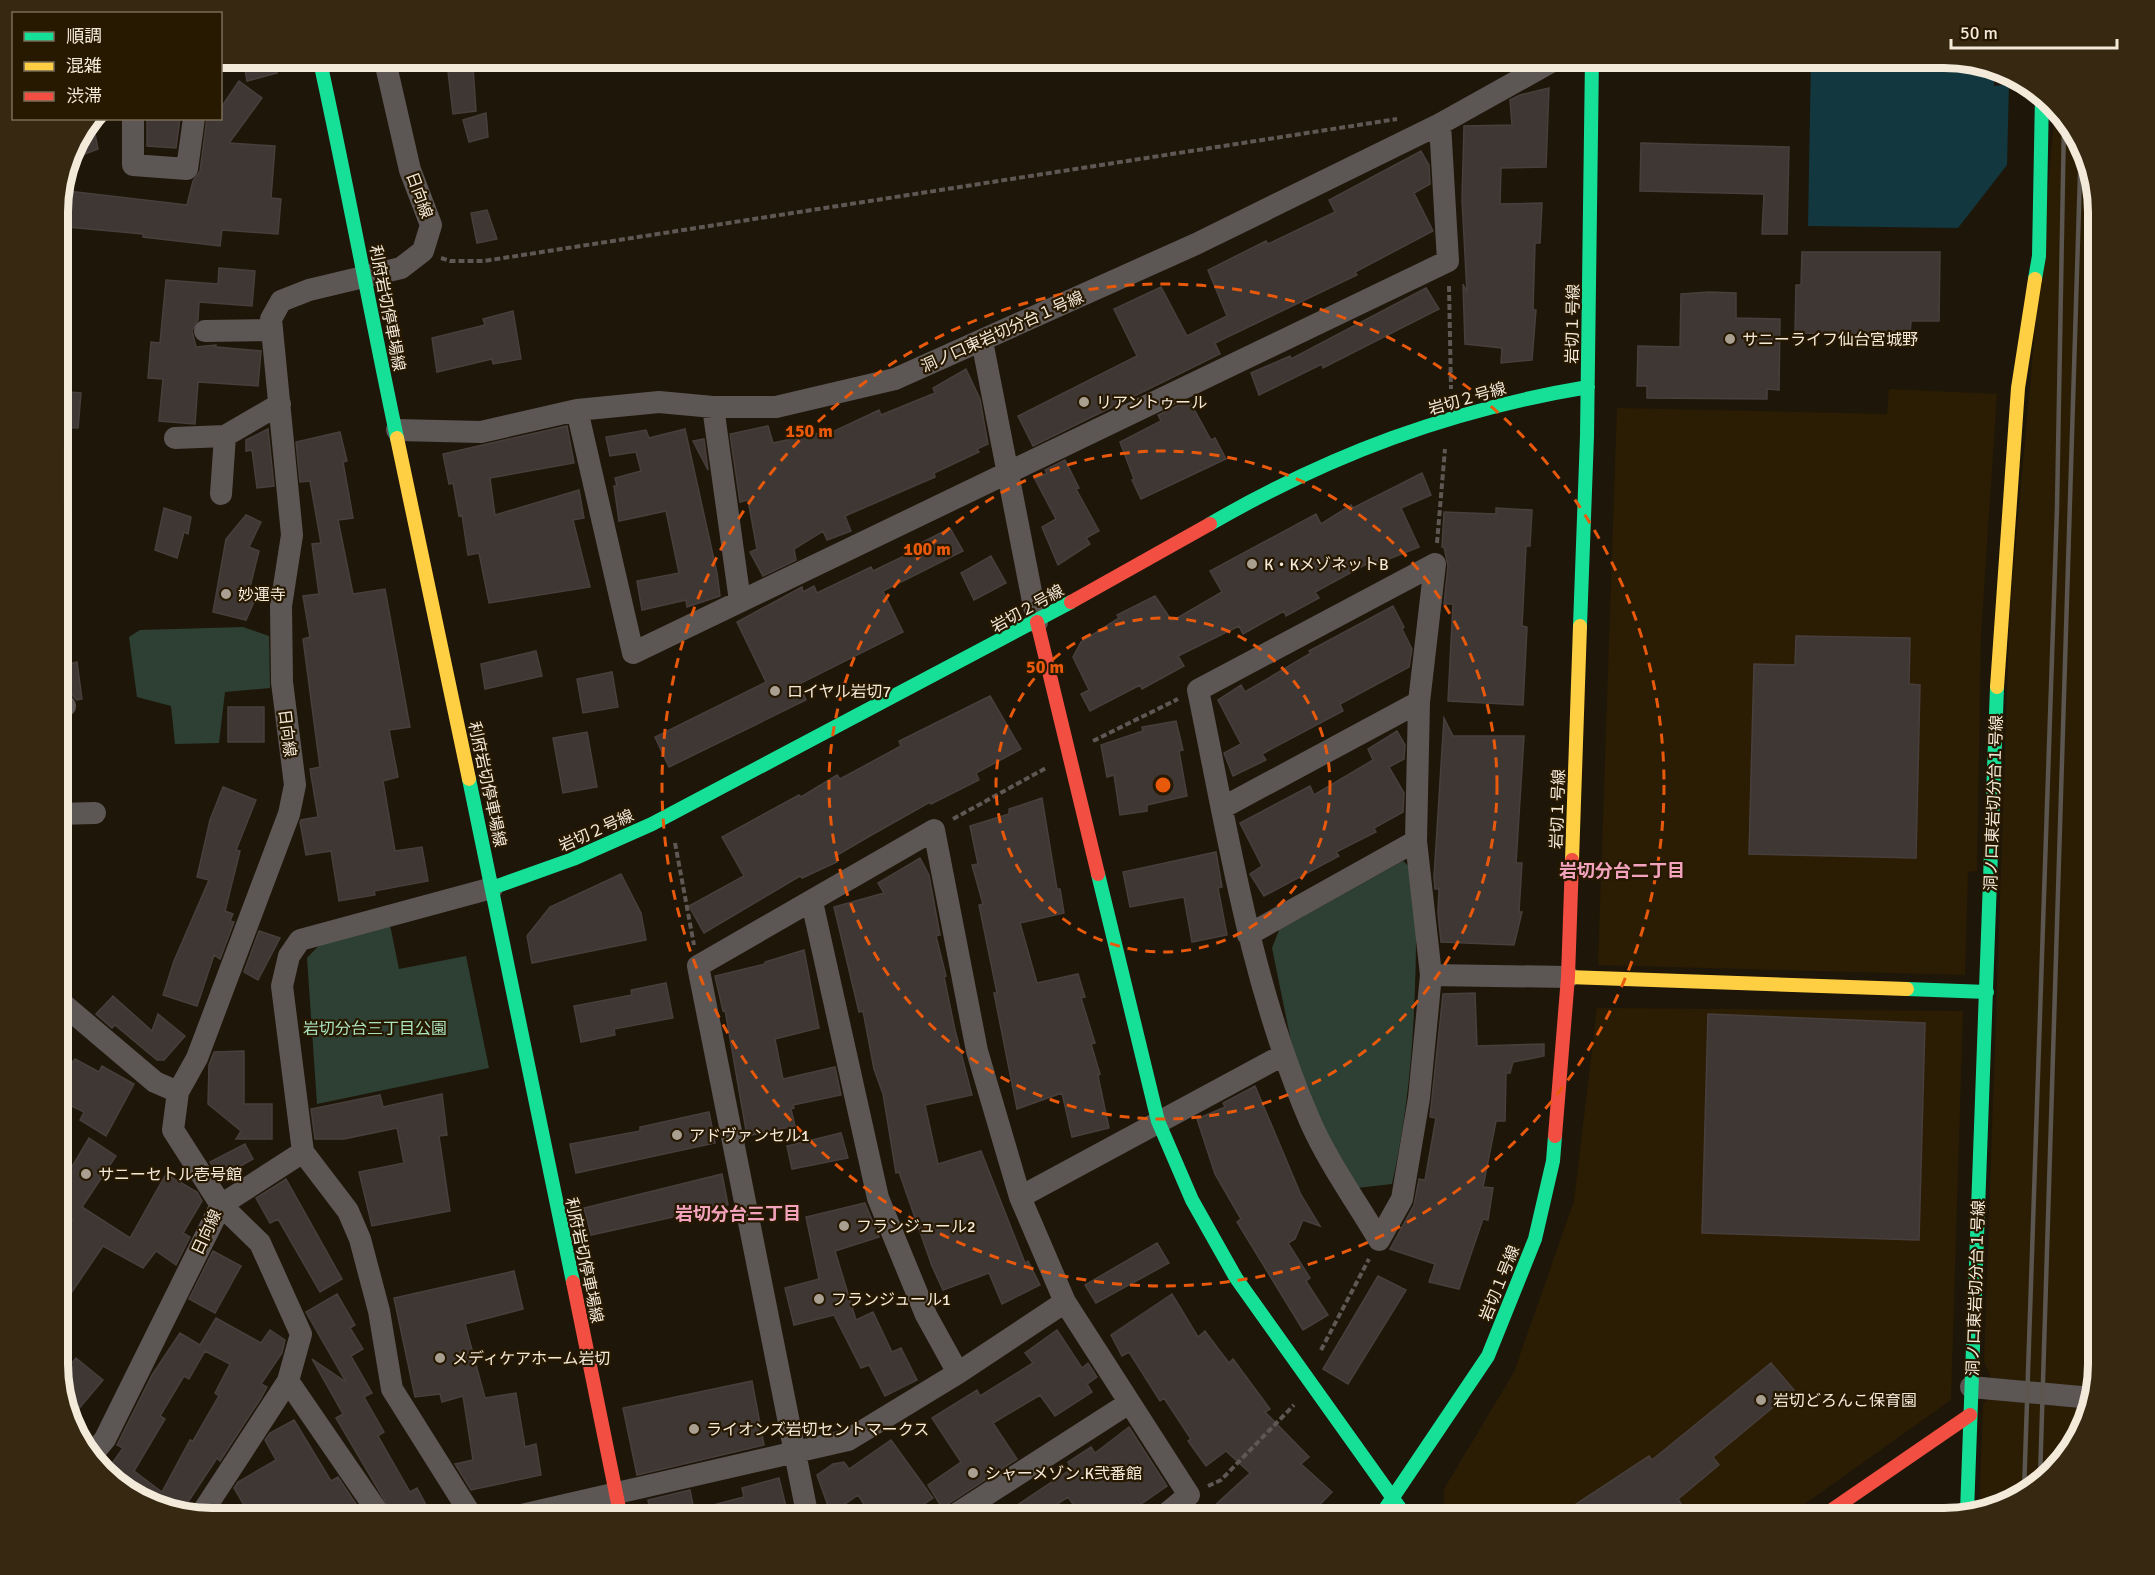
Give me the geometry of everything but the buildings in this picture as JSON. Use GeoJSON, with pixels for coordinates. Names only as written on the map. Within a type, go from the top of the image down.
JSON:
{"type":"FeatureCollection","features":[{"type":"Feature","properties":{"kind":"street","name":"利府岩切停車場線"},"geometry":{"type":"LineString","coordinates":[[321,68],[619,1508]]}},
{"type":"Feature","properties":{"kind":"street","name":"日向線"},"geometry":{"type":"LineString","coordinates":[[96,1450],[105,1439],[221,1205],[172,1130],[178,1092],[197,1058],[289,814],[295,785],[282,682],[281,606],[292,535],[271,319],[280,301],[309,290],[401,268],[423,251],[431,225],[411,170],[387,68]]}},
{"type":"Feature","properties":{"kind":"street","name":"洞ノ口東岩切分台１号線"},"geometry":{"type":"LineString","coordinates":[[396,430],[481,432],[577,410],[659,402],[713,407],[776,407],[895,379],[1196,244],[1440,124],[1540,68]]}},
{"type":"Feature","properties":{"kind":"street","name":"岩切１号線"},"geometry":{"type":"LineString","coordinates":[[1386,1508],[1488,1356],[1535,1239],[1553,1161],[1568,977],[1588,387],[1592,68]]}},
{"type":"Feature","properties":{"kind":"street","name":"洞ノ口東岩切分台１号線"},"geometry":{"type":"LineString","coordinates":[[1967,1505],[1999,632],[2018,388],[2040,256],[2042,107]]}},
{"type":"Feature","properties":{"kind":"street"},"geometry":{"type":"LineString","coordinates":[[133,120],[133,165],[187,169],[194,120]]}},
{"type":"Feature","properties":{"kind":"street"},"geometry":{"type":"LineString","coordinates":[[577,410],[633,653],[1007,471],[1448,261],[1440,124]]}},
{"type":"Feature","properties":{"kind":"street"},"geometry":{"type":"LineString","coordinates":[[205,331],[272,330]]}},
{"type":"Feature","properties":{"kind":"street"},"geometry":{"type":"LineString","coordinates":[[982,341],[1037,622],[1158,1121],[1192,1200],[1236,1278],[1400,1508]]}},
{"type":"Feature","properties":{"kind":"street","name":"岩切２号線"},"geometry":{"type":"LineString","coordinates":[[492,888],[534,876],[698,802],[1037,622],[1283,483],[1376,442],[1545,393],[1588,387]]}},
{"type":"Feature","properties":{"kind":"street"},"geometry":{"type":"LineString","coordinates":[[175,438],[225,436],[280,404]]}},
{"type":"Feature","properties":{"kind":"street"},"geometry":{"type":"LineString","coordinates":[[713,407],[740,601]]}},
{"type":"Feature","properties":{"kind":"street"},"geometry":{"type":"LineString","coordinates":[[221,494],[225,436]]}},
{"type":"Feature","properties":{"kind":"street"},"geometry":{"type":"LineString","coordinates":[[1379,1240],[1311,1124],[1283,1054],[1248,935],[1198,690],[1435,564]]}},
{"type":"Feature","properties":{"kind":"street"},"geometry":{"type":"LineString","coordinates":[[1379,1240],[1402,1199],[1419,1098],[1431,975],[1416,841],[1419,702],[1435,564]]}},
{"type":"Feature","properties":{"kind":"street"},"geometry":{"type":"LineString","coordinates":[[1222,808],[1419,702]]}},
{"type":"Feature","properties":{"kind":"street"},"geometry":{"type":"LineString","coordinates":[[68,814],[95,813]]}},
{"type":"Feature","properties":{"kind":"street"},"geometry":{"type":"LineString","coordinates":[[806,1508],[698,966],[934,830],[978,1052],[1020,1197],[1065,1302],[1189,1496],[1174,1508]]}},
{"type":"Feature","properties":{"kind":"street"},"geometry":{"type":"LineString","coordinates":[[1248,935],[1416,841]]}},
{"type":"Feature","properties":{"kind":"street"},"geometry":{"type":"LineString","coordinates":[[467,1508],[392,1389],[379,1311],[360,1239],[348,1211],[303,1152],[282,986],[289,956],[300,940],[492,888]]}},
{"type":"Feature","properties":{"kind":"street"},"geometry":{"type":"LineString","coordinates":[[812,902],[878,1198],[926,1315],[958,1373]]}},
{"type":"Feature","properties":{"kind":"street"},"geometry":{"type":"LineString","coordinates":[[1431,975],[1568,977],[1987,992]]}},
{"type":"Feature","properties":{"kind":"street"},"geometry":{"type":"LineString","coordinates":[[68,1008],[155,1082],[178,1092]]}},
{"type":"Feature","properties":{"kind":"street"},"geometry":{"type":"LineString","coordinates":[[1020,1197],[1283,1054]]}},
{"type":"Feature","properties":{"kind":"street"},"geometry":{"type":"LineString","coordinates":[[206,1507],[288,1381],[301,1334],[260,1243],[221,1205],[303,1152]]}},
{"type":"Feature","properties":{"kind":"street"},"geometry":{"type":"LineString","coordinates":[[553,1508],[848,1440],[958,1373],[1065,1302]]}},
{"type":"Feature","properties":{"kind":"street"},"geometry":{"type":"LineString","coordinates":[[288,1381],[375,1508]]}},
{"type":"Feature","properties":{"kind":"street"},"geometry":{"type":"LineString","coordinates":[[1971,1388],[2084,1397]]}},
{"type":"Feature","properties":{"kind":"street"},"geometry":{"type":"LineString","coordinates":[[966,1508],[1130,1403]]}},
{"type":"Feature","properties":{"kind":"street"},"geometry":{"type":"LineString","coordinates":[[1835,1508],[1970,1415]]}},
{"type":"Feature","properties":{"kind":"path"},"geometry":{"type":"LineString","coordinates":[[423,251],[450,261],[484,261],[1395,119],[1440,124]]}},
{"type":"Feature","properties":{"kind":"path"},"geometry":{"type":"LineString","coordinates":[[1448,261],[1451,390]]}},
{"type":"Feature","properties":{"kind":"path"},"geometry":{"type":"LineString","coordinates":[[1435,564],[1445,449]]}},
{"type":"Feature","properties":{"kind":"path"},"geometry":{"type":"LineString","coordinates":[[1090,742],[1198,690]]}},
{"type":"Feature","properties":{"kind":"path"},"geometry":{"type":"LineString","coordinates":[[934,830],[1055,763]]}},
{"type":"Feature","properties":{"kind":"path"},"geometry":{"type":"LineString","coordinates":[[673,836],[698,966]]}},
{"type":"Feature","properties":{"kind":"path"},"geometry":{"type":"LineString","coordinates":[[1319,1353],[1379,1240]]}},
{"type":"Feature","properties":{"kind":"path"},"geometry":{"type":"LineString","coordinates":[[1189,1496],[1221,1480],[1296,1402]]}},
{"type":"Feature","properties":{"kind":"shaded area"},"geometry":{"type":"Polygon","coordinates":[[[2054,120],[2073,148],[2080,165],[2088,212],[2088,1364],[2085,1389],[1992,1380],[1984,1362],[2010,605],[2054,120]]]}},
{"type":"Feature","properties":{"kind":"shaded area"},"geometry":{"type":"Polygon","coordinates":[[[1889,389],[1997,394],[1981,634],[1977,871],[1968,872],[1965,975],[1598,965],[1617,408],[1887,414],[1889,389]]]}},
{"type":"Feature","properties":{"kind":"shaded area"},"geometry":{"type":"Polygon","coordinates":[[[1597,1008],[1963,1011],[1951,1400],[1799,1508],[1444,1508],[1444,1489],[1514,1372],[1574,1201],[1597,1008]]]}},
{"type":"Feature","properties":{"kind":"shaded area"},"geometry":{"type":"Polygon","coordinates":[[[1994,1393],[2083,1402],[2068,1436],[2058,1451],[2038,1472],[2007,1493],[1979,1503],[1983,1404],[1994,1393]]]}},
{"type":"Feature","properties":{"kind":"green space"},"geometry":{"type":"Polygon","coordinates":[[[243,627],[269,636],[270,688],[225,692],[219,743],[175,744],[171,706],[137,697],[129,637],[140,630],[243,627]]]}},
{"type":"Feature","properties":{"kind":"green space"},"geometry":{"type":"Polygon","coordinates":[[[1403,861],[1416,873],[1415,991],[1406,1107],[1392,1184],[1357,1188],[1312,1105],[1291,1041],[1272,948],[1279,930],[1403,861]]]}},
{"type":"Feature","properties":{"kind":"green space","name":"岩切分台三丁目公園"},"geometry":{"type":"Polygon","coordinates":[[[390,925],[399,969],[466,956],[489,1068],[317,1104],[307,958],[324,940],[390,925]]]}},
{"type":"Feature","properties":{"kind":"water"},"geometry":{"type":"Polygon","coordinates":[[[1811,68],[1962,69],[1994,77],[1994,86],[2009,84],[2007,165],[1958,228],[1808,226],[1811,68]]]}},
{"type":"Feature","properties":{"kind":"railway"},"geometry":{"type":"LineString","coordinates":[[2024,1483],[2057,508],[2064,132]]}},
{"type":"Feature","properties":{"kind":"railway"},"geometry":{"type":"LineString","coordinates":[[2040,1470],[2080,166]]}},
{"type":"Feature","properties":{"kind":"traffic: fast"},"geometry":{"type":"LineString","coordinates":[[321,68],[397,438]]}},
{"type":"Feature","properties":{"kind":"traffic: fast"},"geometry":{"type":"LineString","coordinates":[[1580,626],[1587,436],[1592,68]]}},
{"type":"Feature","properties":{"kind":"traffic: fast"},"geometry":{"type":"LineString","coordinates":[[2035,279],[2039,256],[2042,107]]}},
{"type":"Feature","properties":{"kind":"traffic: fast"},"geometry":{"type":"LineString","coordinates":[[1210,524],[1301,476],[1393,438],[1488,408],[1588,387]]}},
{"type":"Feature","properties":{"kind":"traffic: fast"},"geometry":{"type":"LineString","coordinates":[[492,888],[573,859],[652,824],[1071,602]]}},
{"type":"Feature","properties":{"kind":"traffic: fast"},"geometry":{"type":"LineString","coordinates":[[1967,1505],[1997,687]]}},
{"type":"Feature","properties":{"kind":"traffic: fast"},"geometry":{"type":"LineString","coordinates":[[469,779],[573,1282]]}},
{"type":"Feature","properties":{"kind":"traffic: fast"},"geometry":{"type":"LineString","coordinates":[[1098,874],[1158,1121],[1192,1200],[1236,1278],[1400,1508]]}},
{"type":"Feature","properties":{"kind":"traffic: fast"},"geometry":{"type":"LineString","coordinates":[[1907,989],[1987,992]]}},
{"type":"Feature","properties":{"kind":"traffic: fast"},"geometry":{"type":"LineString","coordinates":[[1386,1508],[1488,1356],[1535,1239],[1553,1161],[1555,1136]]}},
{"type":"Feature","properties":{"kind":"traffic: slow"},"geometry":{"type":"LineString","coordinates":[[1997,687],[2018,388],[2035,279]]}},
{"type":"Feature","properties":{"kind":"traffic: slow"},"geometry":{"type":"LineString","coordinates":[[397,438],[469,779]]}},
{"type":"Feature","properties":{"kind":"traffic: slow"},"geometry":{"type":"LineString","coordinates":[[1572,860],[1580,626]]}},
{"type":"Feature","properties":{"kind":"traffic: slow"},"geometry":{"type":"LineString","coordinates":[[1568,977],[1907,989]]}},
{"type":"Feature","properties":{"kind":"traffic: jam"},"geometry":{"type":"LineString","coordinates":[[1071,602],[1210,524]]}},
{"type":"Feature","properties":{"kind":"traffic: jam"},"geometry":{"type":"LineString","coordinates":[[1037,622],[1098,874]]}},
{"type":"Feature","properties":{"kind":"traffic: jam"},"geometry":{"type":"LineString","coordinates":[[1555,1136],[1568,977],[1572,860]]}},
{"type":"Feature","properties":{"kind":"traffic: jam"},"geometry":{"type":"LineString","coordinates":[[573,1282],[619,1508]]}},
{"type":"Feature","properties":{"kind":"traffic: jam"},"geometry":{"type":"LineString","coordinates":[[1835,1508],[1970,1415]]}},
{"type":"Feature","properties":{"kind":"place","name":"サニーライフ仙台宮城野"},"geometry":{"type":"Point","coordinates":[1730,339]}},
{"type":"Feature","properties":{"kind":"place","name":"リアントゥール"},"geometry":{"type":"Point","coordinates":[1084,402]}},
{"type":"Feature","properties":{"kind":"place","name":"K・KメゾネットB"},"geometry":{"type":"Point","coordinates":[1252,564]}},
{"type":"Feature","properties":{"kind":"place","name":"妙運寺"},"geometry":{"type":"Point","coordinates":[226,594]}},
{"type":"Feature","properties":{"kind":"place","name":"ロイヤル岩切7"},"geometry":{"type":"Point","coordinates":[775,691]}},
{"type":"Feature","properties":{"kind":"place","name":"アドヴァンセル1"},"geometry":{"type":"Point","coordinates":[677,1135]}},
{"type":"Feature","properties":{"kind":"place","name":"サニーセトル壱号館"},"geometry":{"type":"Point","coordinates":[86,1174]}},
{"type":"Feature","properties":{"kind":"place","name":"フランジュール2"},"geometry":{"type":"Point","coordinates":[844,1226]}},
{"type":"Feature","properties":{"kind":"place","name":"フランジュール1"},"geometry":{"type":"Point","coordinates":[819,1299]}},
{"type":"Feature","properties":{"kind":"place","name":"メディケアホーム岩切"},"geometry":{"type":"Point","coordinates":[440,1358]}},
{"type":"Feature","properties":{"kind":"place","name":"岩切どろんこ保育園"},"geometry":{"type":"Point","coordinates":[1761,1400]}},
{"type":"Feature","properties":{"kind":"place","name":"ライオンズ岩切セントマークス"},"geometry":{"type":"Point","coordinates":[694,1429]}},
{"type":"Feature","properties":{"kind":"place","name":"シャーメゾン.K弐番館"},"geometry":{"type":"Point","coordinates":[973,1473]}},
{"type":"Feature","properties":{"kind":"district","name":"岩切分台二丁目"},"geometry":{"type":"Point","coordinates":[1622,871]}},
{"type":"Feature","properties":{"kind":"district","name":"岩切分台三丁目"},"geometry":{"type":"Point","coordinates":[738,1214]}}]}
